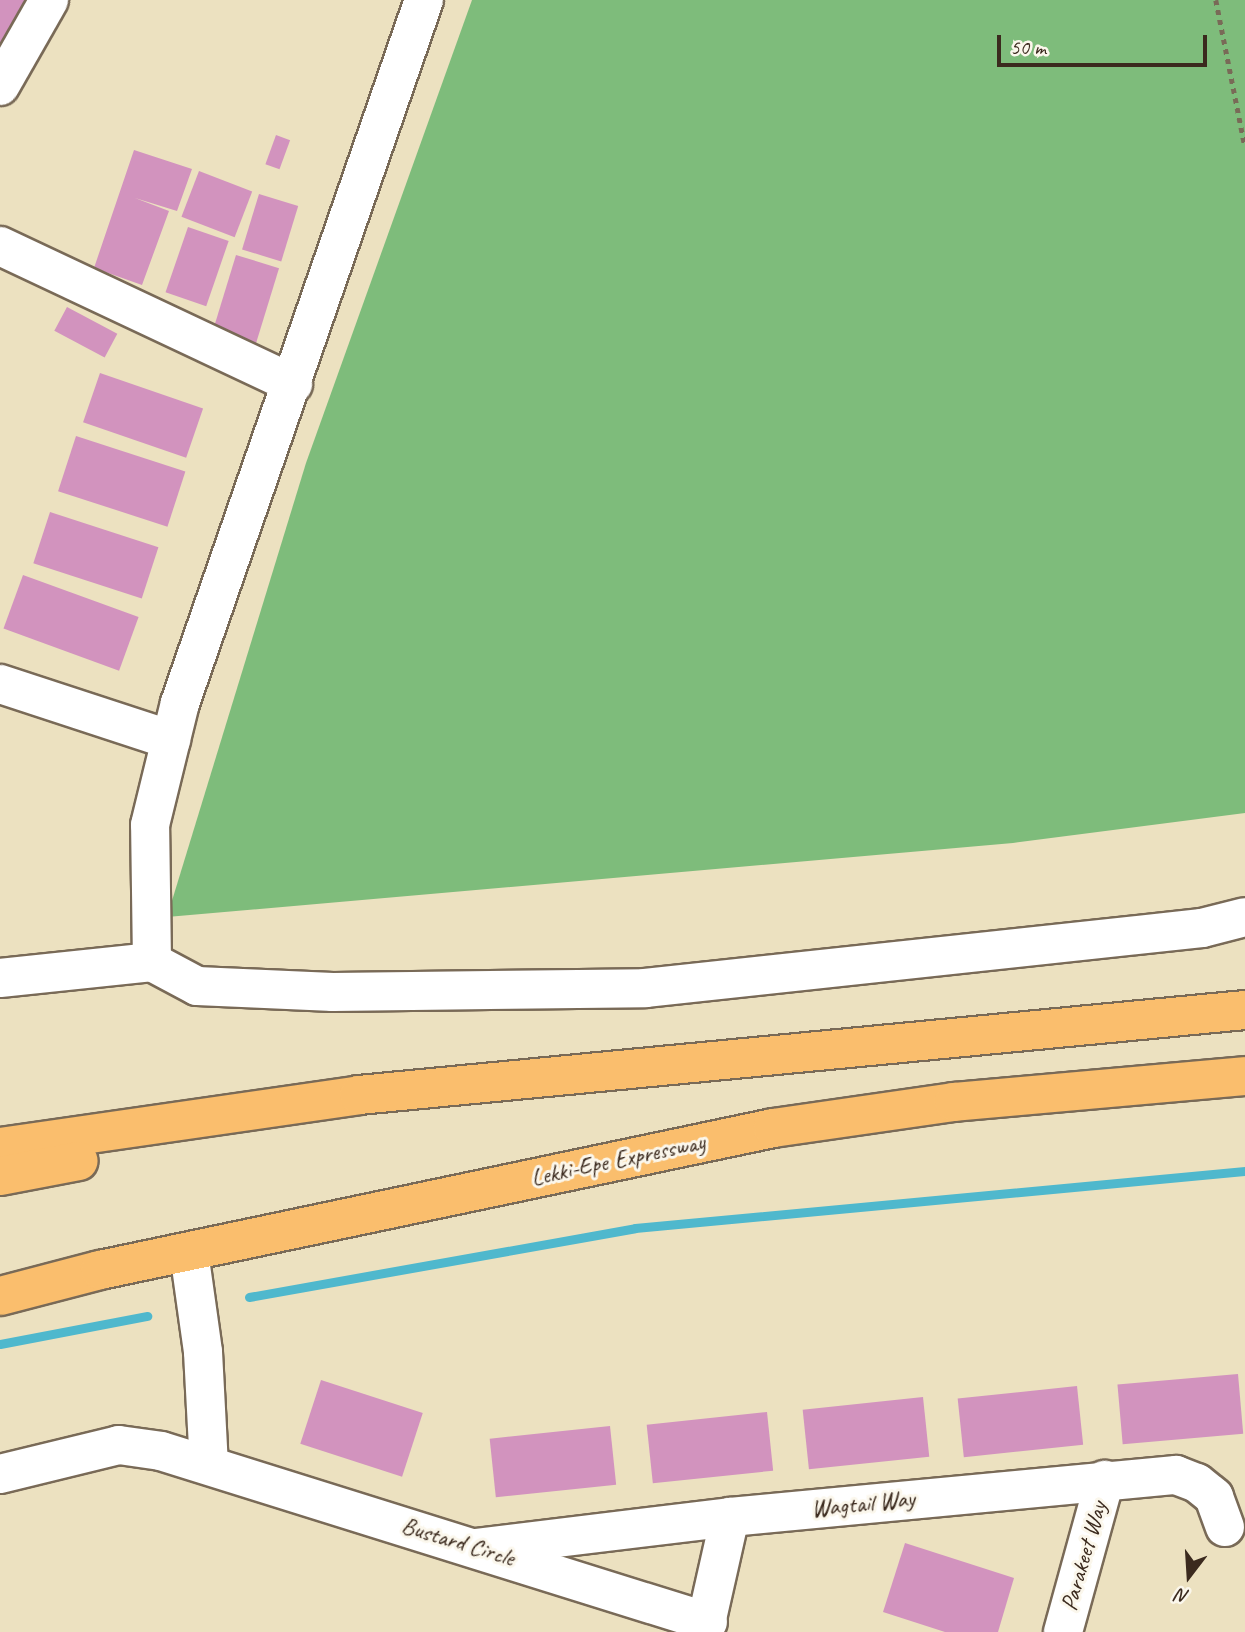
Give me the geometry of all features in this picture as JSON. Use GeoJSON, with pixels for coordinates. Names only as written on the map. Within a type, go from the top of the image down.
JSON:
{"type":"FeatureCollection","features":[{"type":"Feature","properties":{"kind":"highway"},"geometry":{"type":"LineString","coordinates":[[0,1147],[359,1095],[1245,1010]]}},
{"type":"Feature","properties":{"kind":"highway","name":"Lekki-Epe Expressway"},"geometry":{"type":"LineString","coordinates":[[0,1296],[100,1270],[773,1128],[954,1102],[1245,1076]]}},
{"type":"Feature","properties":{"kind":"highway"},"geometry":{"type":"LineString","coordinates":[[0,1176],[98,1157],[149,1125]]}},
{"type":"Feature","properties":{"kind":"highway"},"geometry":{"type":"LineString","coordinates":[[0,1276],[100,1270]]}},
{"type":"Feature","properties":{"kind":"street"},"geometry":{"type":"LineString","coordinates":[[0,86],[49,0]]}},
{"type":"Feature","properties":{"kind":"street"},"geometry":{"type":"LineString","coordinates":[[152,962],[150,825],[171,740],[424,0]]}},
{"type":"Feature","properties":{"kind":"street"},"geometry":{"type":"LineString","coordinates":[[0,246],[293,384]]}},
{"type":"Feature","properties":{"kind":"street"},"geometry":{"type":"LineString","coordinates":[[0,684],[171,740]]}},
{"type":"Feature","properties":{"kind":"street"},"geometry":{"type":"LineString","coordinates":[[0,978],[152,962],[197,986],[333,992],[645,988],[1202,928],[1245,917]]}},
{"type":"Feature","properties":{"kind":"street"},"geometry":{"type":"LineString","coordinates":[[189,1252],[203,1352],[208,1465]]}},
{"type":"Feature","properties":{"kind":"street","name":"Bustard Circle"},"geometry":{"type":"LineString","coordinates":[[0,1474],[120,1445],[208,1465],[475,1548],[706,1627]]}},
{"type":"Feature","properties":{"kind":"street","name":"Wagtail Way"},"geometry":{"type":"LineString","coordinates":[[475,1548],[730,1517],[1176,1475],[1197,1483],[1214,1497],[1226,1527]]}},
{"type":"Feature","properties":{"kind":"street","name":"Parakeet Way"},"geometry":{"type":"LineString","coordinates":[[1063,1632],[1105,1480]]}},
{"type":"Feature","properties":{"kind":"street"},"geometry":{"type":"LineString","coordinates":[[706,1627],[730,1517]]}},
{"type":"Feature","properties":{"kind":"path"},"geometry":{"type":"LineString","coordinates":[[1216,0],[1245,146]]}},
{"type":"Feature","properties":{"kind":"green space"},"geometry":{"type":"Polygon","coordinates":[[[472,0],[1245,0],[1245,813],[1013,843],[167,917],[306,463],[472,0]]]}},
{"type":"Feature","properties":{"kind":"building"},"geometry":{"type":"Polygon","coordinates":[[[0,0],[32,0],[0,50],[0,0]]]}},
{"type":"Feature","properties":{"kind":"building"},"geometry":{"type":"Polygon","coordinates":[[[276,135],[290,140],[279,169],[265,164],[276,135]]]}},
{"type":"Feature","properties":{"kind":"building"},"geometry":{"type":"Polygon","coordinates":[[[134,150],[192,169],[177,211],[135,198],[169,211],[142,285],[94,268],[134,150]]]}},
{"type":"Feature","properties":{"kind":"building"},"geometry":{"type":"Polygon","coordinates":[[[199,171],[252,191],[235,237],[181,217],[199,171]]]}},
{"type":"Feature","properties":{"kind":"building"},"geometry":{"type":"Polygon","coordinates":[[[259,194],[298,206],[281,261],[242,249],[259,194]]]}},
{"type":"Feature","properties":{"kind":"building"},"geometry":{"type":"Polygon","coordinates":[[[188,227],[229,241],[206,306],[166,292],[188,227]]]}},
{"type":"Feature","properties":{"kind":"building"},"geometry":{"type":"Polygon","coordinates":[[[236,255],[279,268],[255,346],[212,332],[236,255]]]}},
{"type":"Feature","properties":{"kind":"building"},"geometry":{"type":"Polygon","coordinates":[[[67,307],[117,334],[105,358],[54,331],[67,307]]]}},
{"type":"Feature","properties":{"kind":"building"},"geometry":{"type":"Polygon","coordinates":[[[100,373],[203,408],[186,458],[83,422],[100,373]]]}},
{"type":"Feature","properties":{"kind":"building"},"geometry":{"type":"Polygon","coordinates":[[[76,436],[185,472],[167,527],[58,491],[76,436]]]}},
{"type":"Feature","properties":{"kind":"building"},"geometry":{"type":"Polygon","coordinates":[[[50,512],[158,547],[142,599],[33,563],[50,512]]]}},
{"type":"Feature","properties":{"kind":"building"},"geometry":{"type":"Polygon","coordinates":[[[23,575],[139,617],[119,671],[4,629],[23,575]]]}},
{"type":"Feature","properties":{"kind":"building"},"geometry":{"type":"Polygon","coordinates":[[[1238,1374],[1243,1434],[1123,1444],[1117,1385],[1238,1374]]]}},
{"type":"Feature","properties":{"kind":"building"},"geometry":{"type":"Polygon","coordinates":[[[321,1380],[423,1413],[402,1477],[300,1444],[321,1380]]]}},
{"type":"Feature","properties":{"kind":"building"},"geometry":{"type":"Polygon","coordinates":[[[1077,1386],[1083,1445],[964,1457],[958,1399],[1077,1386]]]}},
{"type":"Feature","properties":{"kind":"building"},"geometry":{"type":"Polygon","coordinates":[[[923,1397],[929,1457],[809,1469],[803,1410],[923,1397]]]}},
{"type":"Feature","properties":{"kind":"building"},"geometry":{"type":"Polygon","coordinates":[[[767,1412],[773,1471],[653,1483],[647,1425],[767,1412]]]}},
{"type":"Feature","properties":{"kind":"building"},"geometry":{"type":"Polygon","coordinates":[[[610,1426],[616,1485],[496,1497],[490,1439],[610,1426]]]}},
{"type":"Feature","properties":{"kind":"building"},"geometry":{"type":"Polygon","coordinates":[[[905,1543],[1014,1578],[998,1632],[945,1632],[883,1612],[905,1543]]]}},
{"type":"Feature","properties":{"kind":"waterway"},"geometry":{"type":"LineString","coordinates":[[249,1297],[635,1228],[1245,1171]]}},
{"type":"Feature","properties":{"kind":"waterway"},"geometry":{"type":"LineString","coordinates":[[0,1344],[147,1316]]}}]}
